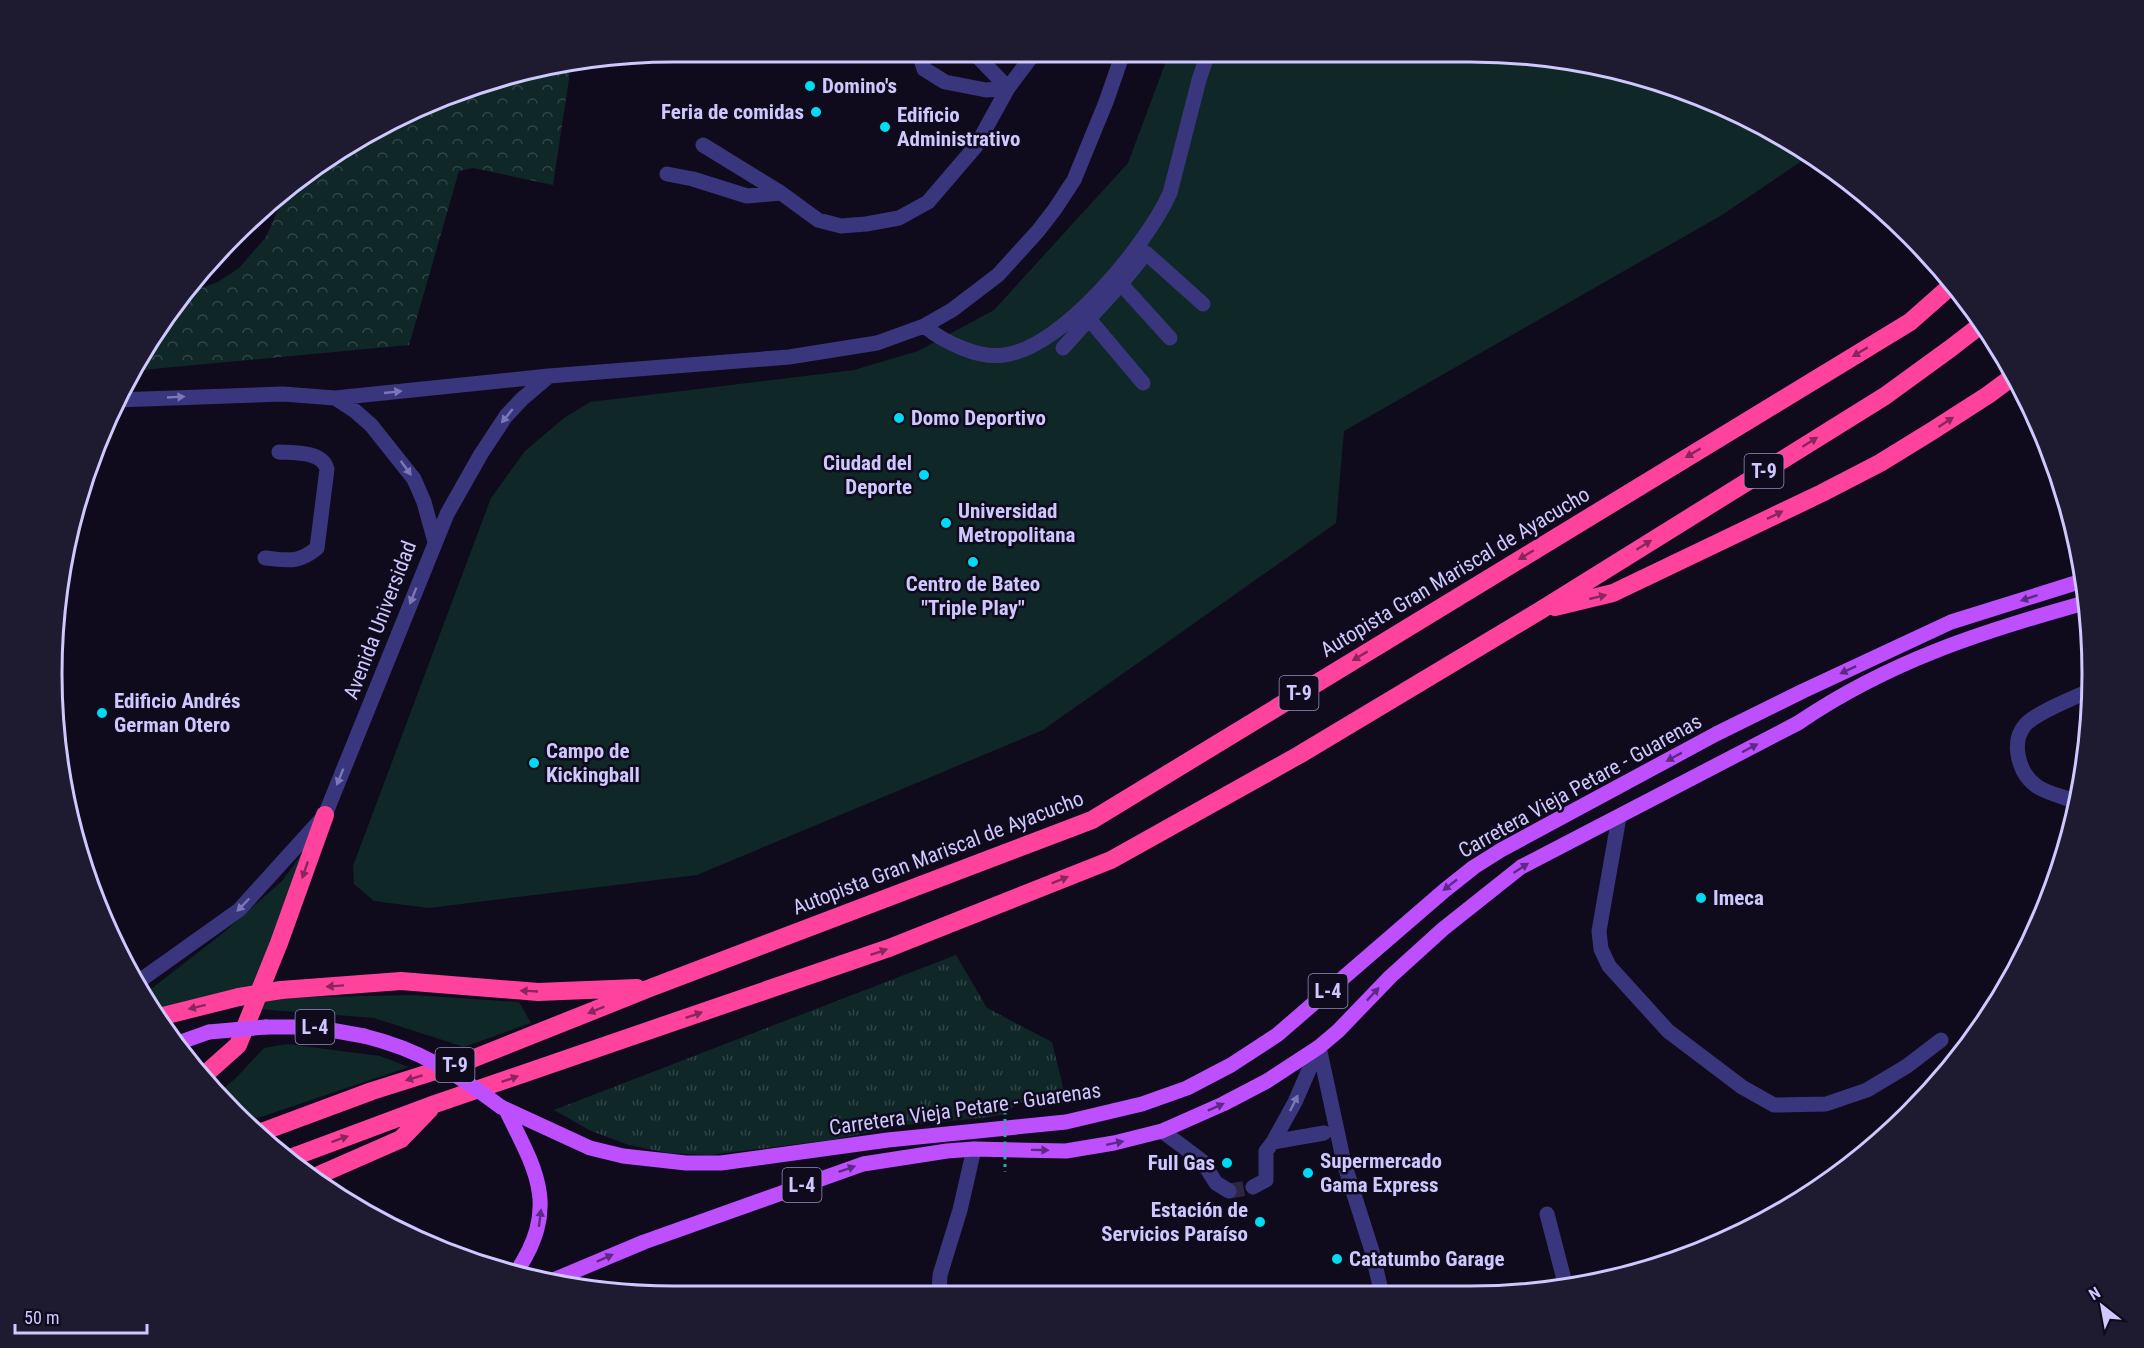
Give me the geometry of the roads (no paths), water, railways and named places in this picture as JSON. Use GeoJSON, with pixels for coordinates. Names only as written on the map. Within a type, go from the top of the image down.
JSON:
{"type":"FeatureCollection","features":[{"type":"Feature","properties":{"kind":"highway"},"geometry":{"type":"LineString","coordinates":[[1910,322],[1942,284]]}},
{"type":"Feature","properties":{"kind":"highway","name":"Autopista Gran Mariscal de Ayacucho"},"geometry":{"type":"LineString","coordinates":[[265,1131],[372,1091],[467,1061],[650,988],[1092,820],[1910,322],[1947,290]]}},
{"type":"Feature","properties":{"kind":"highway","name":"T-9"},"geometry":{"type":"LineString","coordinates":[[296,1156],[435,1104],[889,948],[1111,860],[1299,755],[1541,610],[1885,396],[1976,329]]}},
{"type":"Feature","properties":{"kind":"highway"},"geometry":{"type":"LineString","coordinates":[[1541,610],[1613,593],[1822,493],[1880,463],[1988,396],[2007,381]]}},
{"type":"Feature","properties":{"kind":"highway"},"geometry":{"type":"LineString","coordinates":[[208,1072],[238,1045],[279,943],[325,815]]}},
{"type":"Feature","properties":{"kind":"highway"},"geometry":{"type":"LineString","coordinates":[[166,1015],[239,997],[281,990],[401,981],[538,992],[650,988]]}},
{"type":"Feature","properties":{"kind":"highway"},"geometry":{"type":"LineString","coordinates":[[321,1174],[401,1139],[435,1104]]}},
{"type":"Feature","properties":{"kind":"main road","name":"Carretera Vieja Petare - Guarenas"},"geometry":{"type":"LineString","coordinates":[[504,1108],[590,1148],[623,1156],[686,1163],[721,1162],[909,1137],[1066,1122],[1142,1104],[1187,1088],[1231,1065],[1277,1035],[1445,890],[1474,867],[1501,850],[1716,734],[1951,622],[2075,583]]}},
{"type":"Feature","properties":{"kind":"main road","name":"Carretera Vieja Petare - Guarenas"},"geometry":{"type":"LineString","coordinates":[[566,1277],[644,1242],[863,1164],[913,1154],[974,1149],[1066,1151],[1114,1143],[1162,1131],[1245,1093],[1319,1047],[1443,929],[1521,867],[1798,723],[1830,701],[1906,662],[1962,640],[2078,605]]}},
{"type":"Feature","properties":{"kind":"main road","name":"L-4"},"geometry":{"type":"LineString","coordinates":[[184,1041],[209,1032],[266,1027],[314,1027],[392,1043],[425,1056],[462,1078],[504,1108],[534,1168],[541,1210],[538,1232],[520,1267]]}},
{"type":"Feature","properties":{"kind":"street"},"geometry":{"type":"LineString","coordinates":[[922,62],[924,69],[945,82],[987,90],[1008,88]]}},
{"type":"Feature","properties":{"kind":"street"},"geometry":{"type":"LineString","coordinates":[[983,62],[1008,88]]}},
{"type":"Feature","properties":{"kind":"street"},"geometry":{"type":"LineString","coordinates":[[703,145],[781,193],[818,220],[841,226],[899,218],[928,202],[976,146],[1008,88],[1028,62]]}},
{"type":"Feature","properties":{"kind":"street"},"geometry":{"type":"LineString","coordinates":[[127,400],[283,394],[335,398],[549,376],[789,357],[877,343],[924,326],[952,310],[998,275],[1038,231],[1074,180],[1120,62]]}},
{"type":"Feature","properties":{"kind":"street"},"geometry":{"type":"LineString","coordinates":[[924,326],[934,334],[974,351],[993,356],[1006,355],[1026,350],[1043,340],[1082,309],[1130,256],[1165,205],[1205,62]]}},
{"type":"Feature","properties":{"kind":"street"},"geometry":{"type":"LineString","coordinates":[[667,174],[693,179],[747,196],[781,193]]}},
{"type":"Feature","properties":{"kind":"street"},"geometry":{"type":"LineString","coordinates":[[1063,348],[1121,284],[1165,225]]}},
{"type":"Feature","properties":{"kind":"street"},"geometry":{"type":"LineString","coordinates":[[1146,253],[1203,304]]}},
{"type":"Feature","properties":{"kind":"street"},"geometry":{"type":"LineString","coordinates":[[1121,284],[1170,338]]}},
{"type":"Feature","properties":{"kind":"street"},"geometry":{"type":"LineString","coordinates":[[1089,319],[1143,383]]}},
{"type":"Feature","properties":{"kind":"street"},"geometry":{"type":"LineString","coordinates":[[435,542],[447,514],[500,425],[522,399],[549,376]]}},
{"type":"Feature","properties":{"kind":"street","name":"Avenida Universidad"},"geometry":{"type":"LineString","coordinates":[[325,815],[435,542],[424,502],[414,479],[371,426],[355,411],[335,398]]}},
{"type":"Feature","properties":{"kind":"street"},"geometry":{"type":"LineString","coordinates":[[264,558],[294,560],[303,558],[316,548],[327,469],[317,456],[279,452]]}},
{"type":"Feature","properties":{"kind":"street"},"geometry":{"type":"LineString","coordinates":[[2070,799],[2038,787],[2027,776],[2018,758],[2018,740],[2025,726],[2036,717],[2081,695]]}},
{"type":"Feature","properties":{"kind":"street"},"geometry":{"type":"LineString","coordinates":[[143,978],[239,910],[325,815]]}},
{"type":"Feature","properties":{"kind":"street"},"geometry":{"type":"LineString","coordinates":[[1619,817],[1599,931],[1600,949],[1609,966],[1668,1031],[1742,1087],[1774,1105],[1826,1104],[1867,1090],[1907,1066],[1941,1040]]}},
{"type":"Feature","properties":{"kind":"street"},"geometry":{"type":"LineString","coordinates":[[1253,1187],[1266,1180],[1266,1151],[1295,1102],[1319,1047]]}},
{"type":"Feature","properties":{"kind":"street"},"geometry":{"type":"LineString","coordinates":[[1319,1047],[1344,1163],[1372,1251],[1380,1286]]}},
{"type":"Feature","properties":{"kind":"street"},"geometry":{"type":"LineString","coordinates":[[1162,1131],[1202,1161],[1216,1183],[1229,1191]]}},
{"type":"Feature","properties":{"kind":"street"},"geometry":{"type":"LineString","coordinates":[[1273,1142],[1324,1133]]}},
{"type":"Feature","properties":{"kind":"street"},"geometry":{"type":"LineString","coordinates":[[939,1286],[940,1275],[960,1210],[974,1149]]}},
{"type":"Feature","properties":{"kind":"street"},"geometry":{"type":"LineString","coordinates":[[1547,1214],[1564,1279]]}},
{"type":"Feature","properties":{"kind":"tunnel"},"geometry":{"type":"LineString","coordinates":[[1229,1191],[1253,1187]]}},
{"type":"Feature","properties":{"kind":"place","name":"Domino's"},"geometry":{"type":"Point","coordinates":[810,86]}},
{"type":"Feature","properties":{"kind":"place","name":"Feria de comidas"},"geometry":{"type":"Point","coordinates":[816,112]}},
{"type":"Feature","properties":{"kind":"place","name":"Edificio Administrativo"},"geometry":{"type":"Point","coordinates":[885,127]}},
{"type":"Feature","properties":{"kind":"place","name":"Domo Deportivo"},"geometry":{"type":"Point","coordinates":[899,418]}},
{"type":"Feature","properties":{"kind":"place","name":"Ciudad del Deporte"},"geometry":{"type":"Point","coordinates":[924,475]}},
{"type":"Feature","properties":{"kind":"place","name":"Universidad Metropolitana"},"geometry":{"type":"Point","coordinates":[946,523]}},
{"type":"Feature","properties":{"kind":"place","name":"Centro de Bateo \"Triple Play\""},"geometry":{"type":"Point","coordinates":[973,562]}},
{"type":"Feature","properties":{"kind":"place","name":"Edificio Andrés German Otero"},"geometry":{"type":"Point","coordinates":[102,713]}},
{"type":"Feature","properties":{"kind":"place","name":"Campo de Kickingball"},"geometry":{"type":"Point","coordinates":[534,763]}},
{"type":"Feature","properties":{"kind":"place","name":"Imeca"},"geometry":{"type":"Point","coordinates":[1701,898]}},
{"type":"Feature","properties":{"kind":"place","name":"Full Gas"},"geometry":{"type":"Point","coordinates":[1227,1163]}},
{"type":"Feature","properties":{"kind":"place","name":"Supermercado Gama Express"},"geometry":{"type":"Point","coordinates":[1308,1173]}},
{"type":"Feature","properties":{"kind":"place","name":"Estación de Servicios Paraíso"},"geometry":{"type":"Point","coordinates":[1260,1222]}},
{"type":"Feature","properties":{"kind":"place","name":"Catatumbo Garage"},"geometry":{"type":"Point","coordinates":[1337,1259]}}]}
